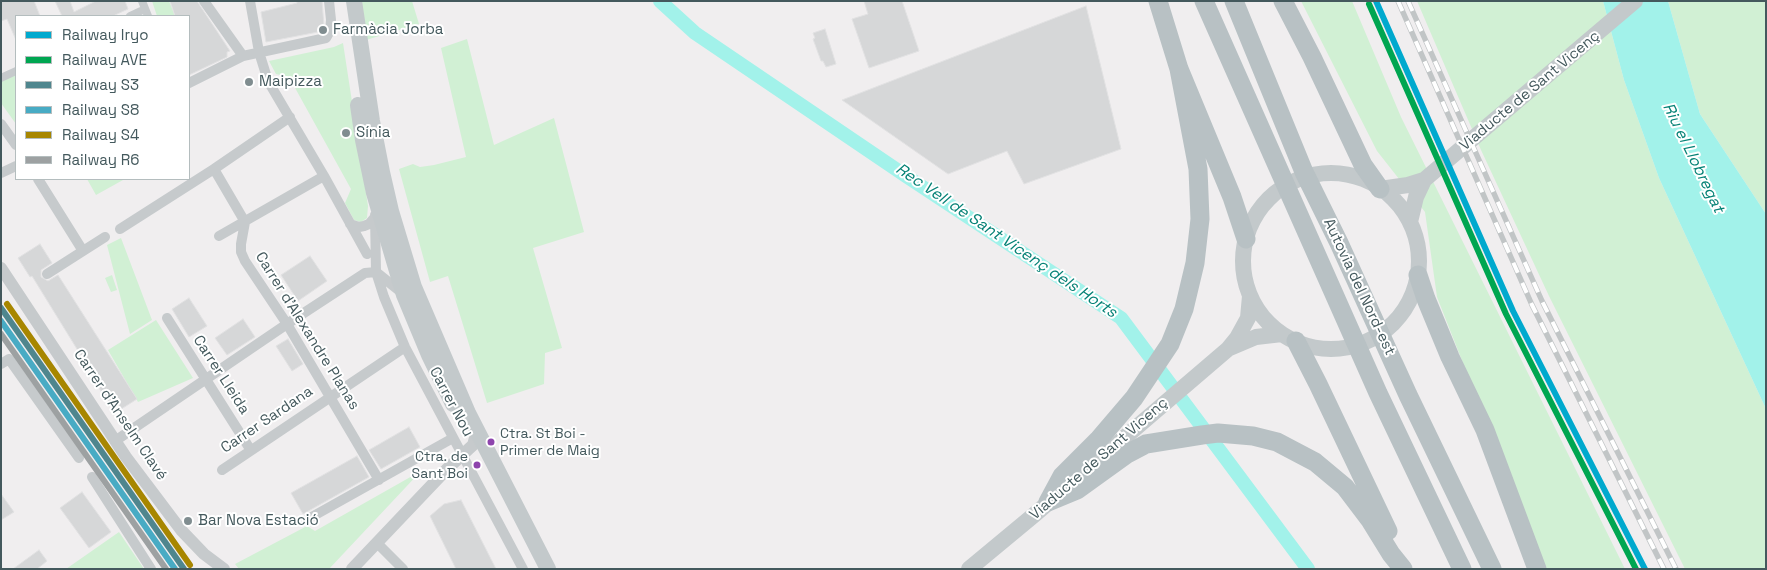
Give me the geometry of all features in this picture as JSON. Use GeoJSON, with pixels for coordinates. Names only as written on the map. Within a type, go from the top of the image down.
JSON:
{"type":"FeatureCollection","features":[{"type":"Feature","properties":{"kind":"highway"},"geometry":{"type":"LineString","coordinates":[[1158,1],[1179,69],[1232,197],[1246,239]]}},
{"type":"Feature","properties":{"kind":"highway","name":"Autovia del Nord-est"},"geometry":{"type":"LineString","coordinates":[[1204,1],[1378,393],[1462,569]]}},
{"type":"Feature","properties":{"kind":"highway","name":"Autovia del Nord-est"},"geometry":{"type":"LineString","coordinates":[[1234,1],[1304,172],[1492,569]]}},
{"type":"Feature","properties":{"kind":"highway"},"geometry":{"type":"LineString","coordinates":[[1283,1],[1363,165],[1380,189]]}},
{"type":"Feature","properties":{"kind":"highway"},"geometry":{"type":"LineString","coordinates":[[1048,502],[1062,476],[1099,439],[1134,398],[1170,344],[1184,309],[1196,263],[1200,219],[1198,168],[1179,69]]}},
{"type":"Feature","properties":{"kind":"highway"},"geometry":{"type":"LineString","coordinates":[[1418,275],[1447,349],[1485,430],[1537,569]]}},
{"type":"Feature","properties":{"kind":"highway"},"geometry":{"type":"LineString","coordinates":[[1289,338],[1318,384],[1407,569]]}},
{"type":"Feature","properties":{"kind":"highway"},"geometry":{"type":"LineString","coordinates":[[1048,502],[1076,490],[1127,454],[1146,444],[1187,436],[1218,433],[1253,436],[1277,442],[1315,462],[1345,488],[1370,520],[1391,554],[1403,569]]}},
{"type":"Feature","properties":{"kind":"main road"},"geometry":{"type":"LineString","coordinates":[[344,1],[363,140],[409,291]]}},
{"type":"Feature","properties":{"kind":"main road"},"geometry":{"type":"LineString","coordinates":[[354,1],[389,246],[397,269],[457,389],[471,443],[536,569]]}},
{"type":"Feature","properties":{"kind":"main road","name":"Viaducte de Sant Vicenç"},"geometry":{"type":"LineString","coordinates":[[1380,189],[1408,185],[1424,180],[1635,1]]}},
{"type":"Feature","properties":{"kind":"main road","name":"Viaducte de Sant Vicenç"},"geometry":{"type":"LineString","coordinates":[[1319,174],[1342,174],[1364,180],[1380,189],[1395,200],[1410,222],[1418,248],[1418,275],[1412,296],[1402,314],[1380,334],[1363,343],[1344,348],[1315,348],[1289,338],[1263,317],[1250,296],[1244,274],[1246,239],[1251,225],[1260,210],[1276,193],[1297,181],[1319,174]]}},
{"type":"Feature","properties":{"kind":"main road","name":"Viaducte de Sant Vicenç"},"geometry":{"type":"LineString","coordinates":[[1410,222],[1416,198],[1424,180]]}},
{"type":"Feature","properties":{"kind":"main road","name":"Viaducte de Sant Vicenç"},"geometry":{"type":"LineString","coordinates":[[969,569],[1228,348],[1237,338],[1248,318],[1250,296]]}},
{"type":"Feature","properties":{"kind":"main road","name":"Viaducte de Sant Vicenç"},"geometry":{"type":"LineString","coordinates":[[1228,348],[1256,337],[1289,338]]}},
{"type":"Feature","properties":{"kind":"main road"},"geometry":{"type":"LineString","coordinates":[[471,443],[548,569]]}},
{"type":"Feature","properties":{"kind":"street"},"geometry":{"type":"LineString","coordinates":[[204,1],[242,56]]}},
{"type":"Feature","properties":{"kind":"street"},"geometry":{"type":"LineString","coordinates":[[250,1],[259,52],[268,81],[350,224],[375,258],[397,269]]}},
{"type":"Feature","properties":{"kind":"street"},"geometry":{"type":"LineString","coordinates":[[190,82],[242,56],[326,38],[330,31],[331,20],[329,1]]}},
{"type":"Feature","properties":{"kind":"street"},"geometry":{"type":"LineString","coordinates":[[132,15],[145,9]]}},
{"type":"Feature","properties":{"kind":"street"},"geometry":{"type":"LineString","coordinates":[[1,78],[15,71]]}},
{"type":"Feature","properties":{"kind":"street"},"geometry":{"type":"LineString","coordinates":[[120,229],[214,169],[290,117]]}},
{"type":"Feature","properties":{"kind":"street"},"geometry":{"type":"LineString","coordinates":[[1,124],[15,144]]}},
{"type":"Feature","properties":{"kind":"street"},"geometry":{"type":"LineString","coordinates":[[1,172],[15,166]]}},
{"type":"Feature","properties":{"kind":"street"},"geometry":{"type":"LineString","coordinates":[[214,169],[245,222]]}},
{"type":"Feature","properties":{"kind":"street"},"geometry":{"type":"LineString","coordinates":[[218,236],[324,176]]}},
{"type":"Feature","properties":{"kind":"street"},"geometry":{"type":"LineString","coordinates":[[39,180],[84,251]]}},
{"type":"Feature","properties":{"kind":"street"},"geometry":{"type":"LineString","coordinates":[[375,258],[375,217],[381,195]]}},
{"type":"Feature","properties":{"kind":"street"},"geometry":{"type":"LineString","coordinates":[[350,224],[359,227],[364,226],[369,224],[375,217]]}},
{"type":"Feature","properties":{"kind":"street","name":"Carrer d'Alexandre Planas"},"geometry":{"type":"LineString","coordinates":[[245,222],[241,244],[241,252],[245,261],[288,324],[379,480]]}},
{"type":"Feature","properties":{"kind":"street"},"geometry":{"type":"LineString","coordinates":[[47,274],[106,237]]}},
{"type":"Feature","properties":{"kind":"street"},"geometry":{"type":"LineString","coordinates":[[115,441],[364,273],[375,258],[389,246]]}},
{"type":"Feature","properties":{"kind":"street","name":"Carrer Nou"},"geometry":{"type":"LineString","coordinates":[[375,258],[376,272],[384,297],[405,347],[453,438],[471,443],[523,569]]}},
{"type":"Feature","properties":{"kind":"street","name":"Carrer d'Anselm Clavé"},"geometry":{"type":"LineString","coordinates":[[1,268],[126,457],[181,530],[204,554],[224,569]]}},
{"type":"Feature","properties":{"kind":"street"},"geometry":{"type":"LineString","coordinates":[[364,273],[376,272],[409,291]]}},
{"type":"Feature","properties":{"kind":"street","name":"Carrer Lleida"},"geometry":{"type":"LineString","coordinates":[[167,318],[250,449]]}},
{"type":"Feature","properties":{"kind":"street","name":"Carrer Sardana"},"geometry":{"type":"LineString","coordinates":[[222,470],[250,449],[405,347]]}},
{"type":"Feature","properties":{"kind":"street"},"geometry":{"type":"LineString","coordinates":[[5,361],[80,458]]}},
{"type":"Feature","properties":{"kind":"street"},"geometry":{"type":"LineString","coordinates":[[308,519],[453,438]]}},
{"type":"Feature","properties":{"kind":"street"},"geometry":{"type":"LineString","coordinates":[[352,569],[471,443]]}},
{"type":"Feature","properties":{"kind":"street"},"geometry":{"type":"LineString","coordinates":[[92,478],[151,569]]}},
{"type":"Feature","properties":{"kind":"street"},"geometry":{"type":"LineString","coordinates":[[377,543],[403,569]]}},
{"type":"Feature","properties":{"kind":"green space"},"geometry":{"type":"Polygon","coordinates":[[[152,1],[169,1],[175,15],[157,15],[152,1]]]}},
{"type":"Feature","properties":{"kind":"green space"},"geometry":{"type":"Polygon","coordinates":[[[360,1],[412,1],[419,24],[366,40],[360,1]]]}},
{"type":"Feature","properties":{"kind":"green space"},"geometry":{"type":"Polygon","coordinates":[[[1301,1],[1352,1],[1401,117],[1625,569],[1544,569],[1437,297],[1425,212],[1377,151],[1301,1]]]}},
{"type":"Feature","properties":{"kind":"green space"},"geometry":{"type":"Polygon","coordinates":[[[1417,1],[1603,1],[1624,80],[1659,178],[1766,409],[1766,569],[1685,569],[1549,296],[1481,150],[1417,1]]]}},
{"type":"Feature","properties":{"kind":"green space"},"geometry":{"type":"Polygon","coordinates":[[[1668,1],[1766,1],[1766,214],[1700,114],[1668,1]]]}},
{"type":"Feature","properties":{"kind":"green space"},"geometry":{"type":"Polygon","coordinates":[[[467,39],[494,145],[554,118],[584,232],[533,248],[562,348],[545,353],[544,384],[487,403],[448,276],[430,282],[399,169],[413,164],[420,167],[466,157],[441,48],[467,39]]]}},
{"type":"Feature","properties":{"kind":"green space"},"geometry":{"type":"Polygon","coordinates":[[[343,43],[368,206],[367,218],[361,222],[354,220],[345,203],[351,189],[289,77],[276,74],[269,61],[334,47],[343,43]]]}},
{"type":"Feature","properties":{"kind":"green space"},"geometry":{"type":"Polygon","coordinates":[[[15,74],[15,123],[1,103],[1,81],[15,74]]]}},
{"type":"Feature","properties":{"kind":"green space"},"geometry":{"type":"Polygon","coordinates":[[[88,180],[123,180],[96,195],[88,180]]]}},
{"type":"Feature","properties":{"kind":"green space"},"geometry":{"type":"Polygon","coordinates":[[[121,238],[152,320],[130,334],[107,245],[121,238]]]}},
{"type":"Feature","properties":{"kind":"green space"},"geometry":{"type":"Polygon","coordinates":[[[112,275],[117,290],[111,292],[105,278],[112,275]]]}},
{"type":"Feature","properties":{"kind":"green space"},"geometry":{"type":"Polygon","coordinates":[[[156,320],[193,378],[138,402],[108,350],[156,320]]]}},
{"type":"Feature","properties":{"kind":"green space"},"geometry":{"type":"Polygon","coordinates":[[[421,471],[329,569],[239,569],[235,564],[307,526],[315,531],[421,471]]]}},
{"type":"Feature","properties":{"kind":"green space"},"geometry":{"type":"Polygon","coordinates":[[[119,532],[144,569],[66,569],[119,532]]]}},
{"type":"Feature","properties":{"kind":"water","name":"Riu el Llobregat"},"geometry":{"type":"Polygon","coordinates":[[[1603,1],[1668,1],[1700,114],[1766,214],[1766,409],[1659,178],[1624,80],[1603,1]]]}},
{"type":"Feature","properties":{"kind":"building"},"geometry":{"type":"Polygon","coordinates":[[[1,1],[34,1],[40,15],[15,15],[15,38],[7,19],[1,21],[1,1]]]}},
{"type":"Feature","properties":{"kind":"building"},"geometry":{"type":"Polygon","coordinates":[[[55,1],[70,1],[74,12],[96,1],[125,1],[128,9],[115,15],[62,15],[55,1]]]}},
{"type":"Feature","properties":{"kind":"building"},"geometry":{"type":"Polygon","coordinates":[[[170,1],[197,1],[230,51],[227,52],[227,57],[190,75],[190,15],[175,15],[170,1]]]}},
{"type":"Feature","properties":{"kind":"building"},"geometry":{"type":"Polygon","coordinates":[[[297,1],[322,1],[324,26],[318,32],[266,42],[261,12],[297,3],[297,1]]]}},
{"type":"Feature","properties":{"kind":"building"},"geometry":{"type":"Polygon","coordinates":[[[864,1],[902,1],[919,51],[869,68],[852,19],[868,14],[864,1]]]}},
{"type":"Feature","properties":{"kind":"building"},"geometry":{"type":"Polygon","coordinates":[[[1086,6],[1121,149],[1024,184],[1007,151],[948,174],[842,100],[1086,6]]]}},
{"type":"Feature","properties":{"kind":"building"},"geometry":{"type":"Polygon","coordinates":[[[825,29],[836,64],[826,67],[823,61],[821,61],[813,39],[815,38],[813,33],[825,29]]]}},
{"type":"Feature","properties":{"kind":"building"},"geometry":{"type":"Polygon","coordinates":[[[40,244],[52,263],[41,270],[41,277],[48,281],[58,275],[137,399],[115,413],[32,276],[30,277],[18,258],[40,244]]]}},
{"type":"Feature","properties":{"kind":"building"},"geometry":{"type":"Polygon","coordinates":[[[310,256],[327,281],[298,301],[281,275],[310,256]]]}},
{"type":"Feature","properties":{"kind":"building"},"geometry":{"type":"Polygon","coordinates":[[[189,298],[207,326],[189,337],[172,309],[189,298]]]}},
{"type":"Feature","properties":{"kind":"building"},"geometry":{"type":"Polygon","coordinates":[[[243,319],[255,337],[227,355],[215,338],[243,319]]]}},
{"type":"Feature","properties":{"kind":"building"},"geometry":{"type":"Polygon","coordinates":[[[288,339],[303,364],[292,371],[276,346],[288,339]]]}},
{"type":"Feature","properties":{"kind":"building"},"geometry":{"type":"Polygon","coordinates":[[[409,427],[420,447],[381,469],[369,450],[409,427]]]}},
{"type":"Feature","properties":{"kind":"building"},"geometry":{"type":"Polygon","coordinates":[[[357,456],[369,477],[303,514],[291,493],[357,456]]]}},
{"type":"Feature","properties":{"kind":"building"},"geometry":{"type":"Polygon","coordinates":[[[82,492],[111,532],[89,548],[60,508],[82,492]]]}},
{"type":"Feature","properties":{"kind":"building"},"geometry":{"type":"Polygon","coordinates":[[[1,494],[14,512],[1,520],[1,494]]]}},
{"type":"Feature","properties":{"kind":"building"},"geometry":{"type":"Polygon","coordinates":[[[461,500],[496,569],[456,569],[430,516],[444,504],[461,500]]]}},
{"type":"Feature","properties":{"kind":"building"},"geometry":{"type":"Polygon","coordinates":[[[39,550],[47,561],[37,569],[13,569],[39,550]]]}},
{"type":"Feature","properties":{"kind":"waterway","name":"Rec Vell de Sant Vicenç dels Horts"},"geometry":{"type":"LineString","coordinates":[[660,1],[695,33],[906,176],[1121,318],[1308,569]]}},
{"type":"Feature","properties":{"kind":"railway"},"geometry":{"type":"LineString","coordinates":[[1398,1],[1532,305],[1664,569]]}},
{"type":"Feature","properties":{"kind":"railway"},"geometry":{"type":"LineString","coordinates":[[1408,1],[1542,301],[1676,569]]}},
{"type":"Feature","properties":{"kind":"rail line","name":"Iryo"},"geometry":{"type":"LineString","coordinates":[[1376,1],[1513,311],[1645,569]]}},
{"type":"Feature","properties":{"kind":"rail line","name":"AVE"},"geometry":{"type":"LineString","coordinates":[[1369,4],[1506,314],[1636,569]]}},
{"type":"Feature","properties":{"kind":"rail line","name":"S4"},"geometry":{"type":"LineString","coordinates":[[7,304],[190,565]]}},
{"type":"Feature","properties":{"kind":"rail line","name":"S3"},"geometry":{"type":"LineString","coordinates":[[1,308],[184,569]]}},
{"type":"Feature","properties":{"kind":"rail line","name":"S8"},"geometry":{"type":"LineString","coordinates":[[1,321],[175,569]]}},
{"type":"Feature","properties":{"kind":"rail line","name":"R6"},"geometry":{"type":"LineString","coordinates":[[1,334],[166,569]]}},
{"type":"Feature","properties":{"kind":"place","name":"Farmàcia Jorba"},"geometry":{"type":"Point","coordinates":[323,30]}},
{"type":"Feature","properties":{"kind":"place","name":"Maipizza"},"geometry":{"type":"Point","coordinates":[249,82]}},
{"type":"Feature","properties":{"kind":"place","name":"Sínia"},"geometry":{"type":"Point","coordinates":[346,133]}},
{"type":"Feature","properties":{"kind":"place","name":"Ctra. St Boi - Primer de Maig"},"geometry":{"type":"Point","coordinates":[491,442]}},
{"type":"Feature","properties":{"kind":"place","name":"Ctra. de Sant Boi"},"geometry":{"type":"Point","coordinates":[477,465]}},
{"type":"Feature","properties":{"kind":"place","name":"Bar Nova Estació"},"geometry":{"type":"Point","coordinates":[188,521]}}]}
